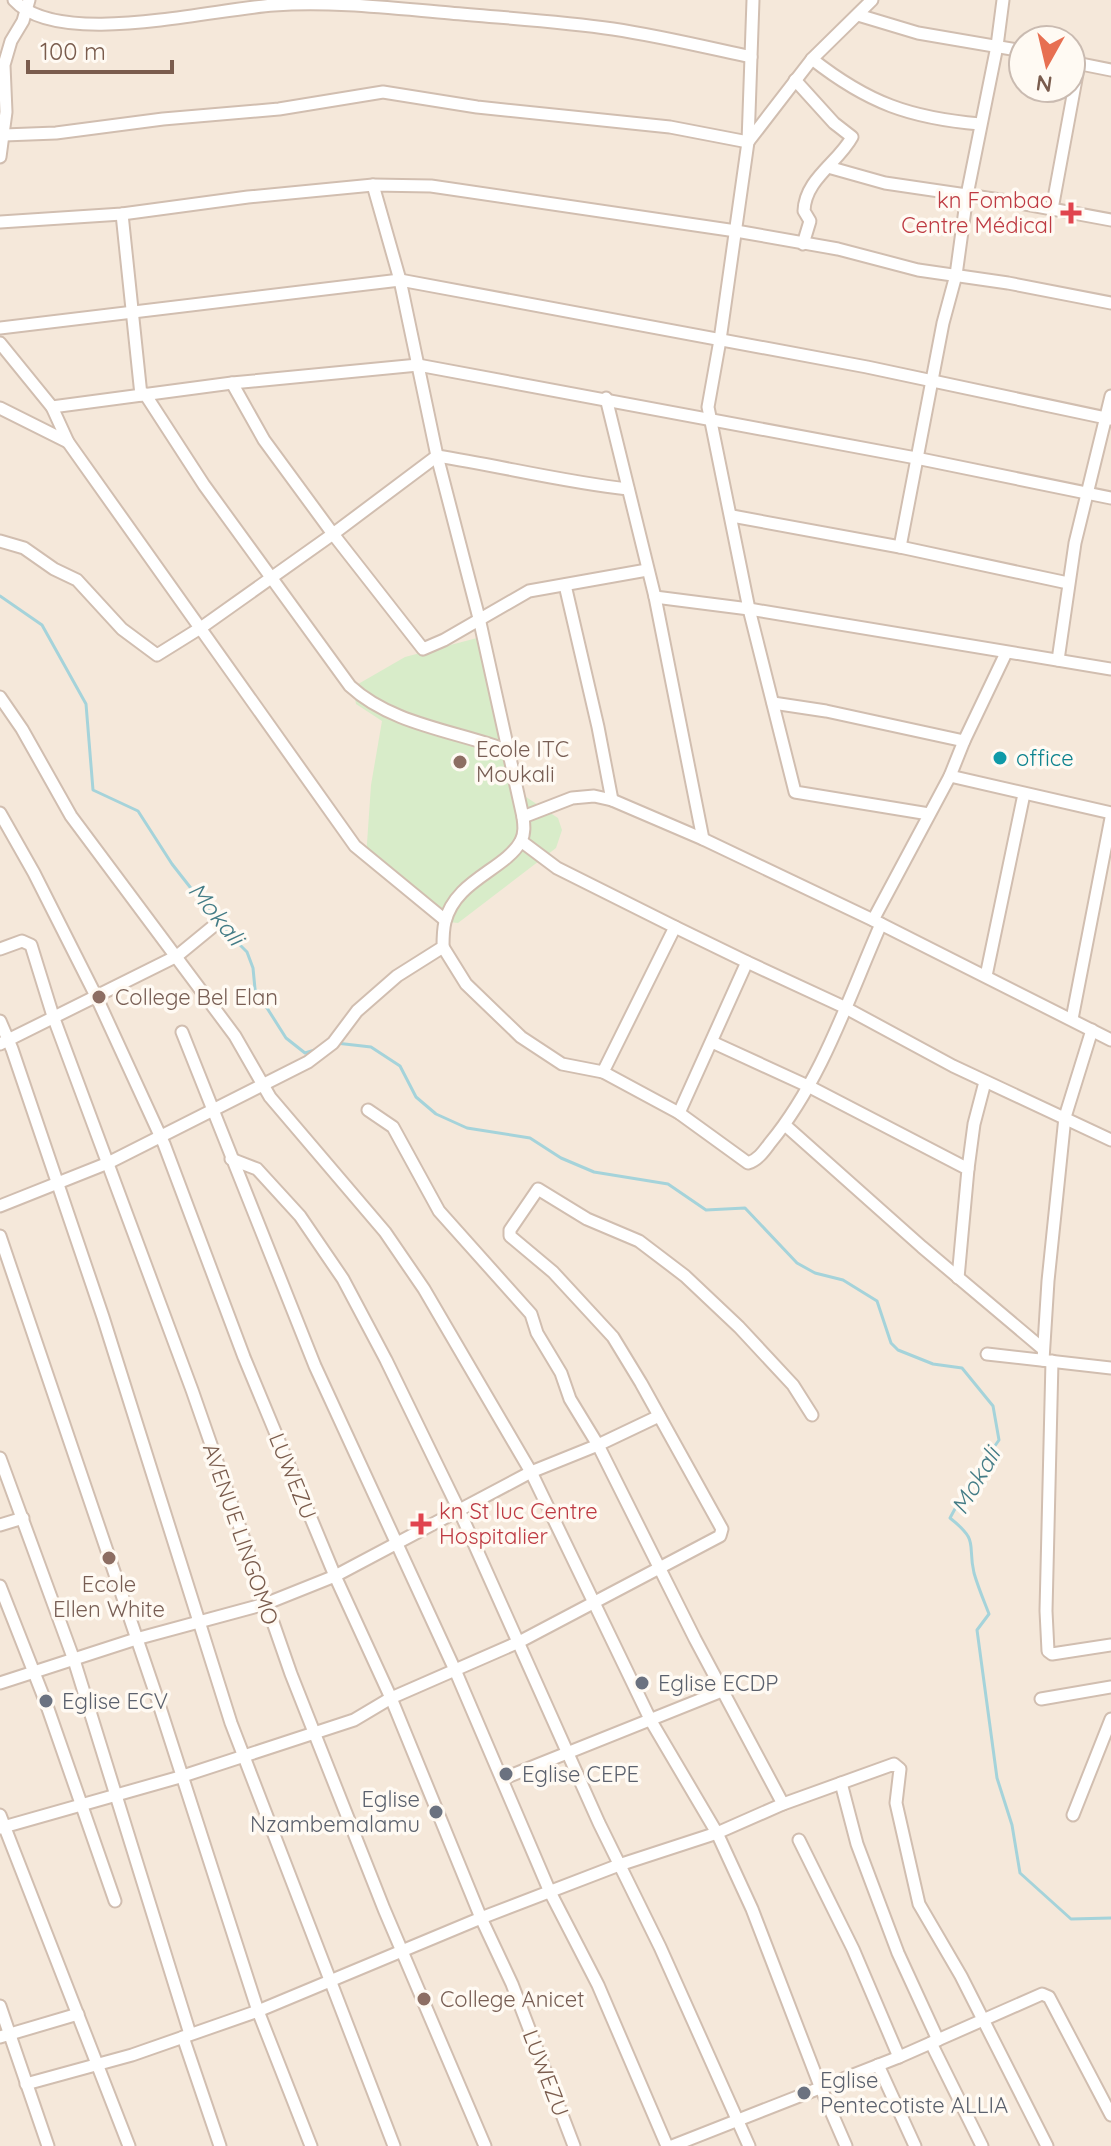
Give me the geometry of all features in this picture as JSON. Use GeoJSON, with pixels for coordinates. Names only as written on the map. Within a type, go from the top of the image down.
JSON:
{"type":"FeatureCollection","features":[{"type":"Feature","properties":{"kind":"street"},"geometry":{"type":"LineString","coordinates":[[14,0],[60,22],[93,24],[176,18],[272,5],[364,5],[609,28],[751,57]]}},
{"type":"Feature","properties":{"kind":"street"},"geometry":{"type":"LineString","coordinates":[[753,0],[748,142],[710,393],[709,418],[732,516],[749,609],[795,792],[929,814]]}},
{"type":"Feature","properties":{"kind":"street"},"geometry":{"type":"LineString","coordinates":[[900,547],[943,323],[956,275],[967,195],[997,46],[1003,0]]}},
{"type":"Feature","properties":{"kind":"street"},"geometry":{"type":"LineString","coordinates":[[748,142],[812,59],[863,5],[918,33],[1007,48]]}},
{"type":"Feature","properties":{"kind":"street"},"geometry":{"type":"LineString","coordinates":[[0,157],[8,48],[28,6]]}},
{"type":"Feature","properties":{"kind":"street"},"geometry":{"type":"LineString","coordinates":[[812,59],[885,105],[911,114],[980,124]]}},
{"type":"Feature","properties":{"kind":"street"},"geometry":{"type":"LineString","coordinates":[[1087,65],[1111,70]]}},
{"type":"Feature","properties":{"kind":"street"},"geometry":{"type":"LineString","coordinates":[[795,80],[834,123],[852,137],[812,185],[804,204],[810,221],[803,244]]}},
{"type":"Feature","properties":{"kind":"street"},"geometry":{"type":"LineString","coordinates":[[4,135],[56,133],[163,119],[279,109],[383,92],[477,107],[670,127],[748,142]]}},
{"type":"Feature","properties":{"kind":"street"},"geometry":{"type":"LineString","coordinates":[[1052,209],[1068,104]]}},
{"type":"Feature","properties":{"kind":"street"},"geometry":{"type":"LineString","coordinates":[[828,167],[885,183],[1111,220]]}},
{"type":"Feature","properties":{"kind":"street"},"geometry":{"type":"LineString","coordinates":[[373,185],[400,280],[437,456],[479,618],[523,817],[521,841],[473,881],[456,901],[445,920],[443,947],[466,984],[521,1037],[562,1064],[603,1072],[679,1113],[748,1163],[757,1160],[810,1087],[877,922],[950,776],[1006,653]]}},
{"type":"Feature","properties":{"kind":"street"},"geometry":{"type":"LineString","coordinates":[[0,222],[122,214],[248,197],[373,185],[431,186],[736,231],[838,249],[918,270],[1111,303]]}},
{"type":"Feature","properties":{"kind":"street"},"geometry":{"type":"LineString","coordinates":[[122,214],[143,394],[204,485],[357,693],[405,718],[509,751]]}},
{"type":"Feature","properties":{"kind":"street"},"geometry":{"type":"LineString","coordinates":[[0,328],[400,280],[932,380],[1109,419]]}},
{"type":"Feature","properties":{"kind":"street"},"geometry":{"type":"LineString","coordinates":[[0,343],[52,407],[68,442],[355,846],[445,920]]}},
{"type":"Feature","properties":{"kind":"street"},"geometry":{"type":"LineString","coordinates":[[52,407],[232,383],[418,365],[606,398],[1111,498]]}},
{"type":"Feature","properties":{"kind":"street"},"geometry":{"type":"LineString","coordinates":[[232,383],[264,440],[423,649],[529,591],[647,570]]}},
{"type":"Feature","properties":{"kind":"street"},"geometry":{"type":"LineString","coordinates":[[1058,660],[1068,583],[1087,493],[1109,419],[1111,396]]}},
{"type":"Feature","properties":{"kind":"street"},"geometry":{"type":"LineString","coordinates":[[606,398],[655,597],[703,839]]}},
{"type":"Feature","properties":{"kind":"street"},"geometry":{"type":"LineString","coordinates":[[0,408],[68,442]]}},
{"type":"Feature","properties":{"kind":"street"},"geometry":{"type":"LineString","coordinates":[[0,541],[24,548],[54,569],[77,580],[122,629],[154,655],[202,627],[437,456],[628,489]]}},
{"type":"Feature","properties":{"kind":"street"},"geometry":{"type":"LineString","coordinates":[[732,516],[900,547],[1068,583]]}},
{"type":"Feature","properties":{"kind":"street"},"geometry":{"type":"LineString","coordinates":[[565,585],[612,800]]}},
{"type":"Feature","properties":{"kind":"street"},"geometry":{"type":"LineString","coordinates":[[655,597],[749,609],[1111,669]]}},
{"type":"Feature","properties":{"kind":"street"},"geometry":{"type":"LineString","coordinates":[[0,697],[22,729],[71,816],[235,1036],[262,1085],[385,1232],[424,1289],[531,1472],[651,1721],[717,1833],[752,1909],[846,2146]]}},
{"type":"Feature","properties":{"kind":"street"},"geometry":{"type":"LineString","coordinates":[[773,703],[826,711],[964,741]]}},
{"type":"Feature","properties":{"kind":"street"},"geometry":{"type":"LineString","coordinates":[[950,776],[1111,816],[1072,1019]]}},
{"type":"Feature","properties":{"kind":"street"},"geometry":{"type":"LineString","coordinates":[[986,976],[1024,794]]}},
{"type":"Feature","properties":{"kind":"street"},"geometry":{"type":"LineString","coordinates":[[523,817],[572,798],[594,796],[612,800],[703,839],[877,922],[1111,1040]]}},
{"type":"Feature","properties":{"kind":"street","name":"LUWEZU"},"geometry":{"type":"LineString","coordinates":[[0,813],[96,996],[160,1136],[244,1357],[335,1576],[391,1698],[481,1918],[512,1984],[574,2146]]}},
{"type":"Feature","properties":{"kind":"street"},"geometry":{"type":"LineString","coordinates":[[521,841],[557,868],[844,1007],[985,1082],[1111,1140]]}},
{"type":"Feature","properties":{"kind":"street"},"geometry":{"type":"LineString","coordinates":[[4,1042],[177,956],[216,924]]}},
{"type":"Feature","properties":{"kind":"street"},"geometry":{"type":"LineString","coordinates":[[603,1072],[675,927]]}},
{"type":"Feature","properties":{"kind":"street","name":"AVENUE LINGOMO"},"geometry":{"type":"LineString","coordinates":[[0,949],[22,941],[29,943],[53,1016],[192,1390],[265,1604],[403,1952],[485,2146]]}},
{"type":"Feature","properties":{"kind":"street"},"geometry":{"type":"LineString","coordinates":[[0,1206],[108,1163],[308,1062],[333,1043],[362,1006],[397,976],[443,947]]}},
{"type":"Feature","properties":{"kind":"street"},"geometry":{"type":"LineString","coordinates":[[679,1113],[747,962]]}},
{"type":"Feature","properties":{"kind":"street"},"geometry":{"type":"LineString","coordinates":[[0,1021],[4,1042],[103,1317],[244,1757],[394,2146]]}},
{"type":"Feature","properties":{"kind":"street"},"geometry":{"type":"LineString","coordinates":[[1092,1030],[1065,1117],[1048,1281],[1046,1611],[1048,1651],[1052,1654],[1111,1645]]}},
{"type":"Feature","properties":{"kind":"street"},"geometry":{"type":"LineString","coordinates":[[182,1032],[315,1366],[455,1670],[550,1892],[598,1985],[670,2146],[899,2057],[1036,1995],[1046,1995],[1111,2115]]}},
{"type":"Feature","properties":{"kind":"street"},"geometry":{"type":"LineString","coordinates":[[712,1042],[810,1087],[968,1169]]}},
{"type":"Feature","properties":{"kind":"street"},"geometry":{"type":"LineString","coordinates":[[958,1278],[974,1124],[985,1082]]}},
{"type":"Feature","properties":{"kind":"street"},"geometry":{"type":"LineString","coordinates":[[368,1110],[393,1127],[439,1211],[531,1314],[537,1333],[560,1370],[570,1399],[598,1445],[722,1691],[783,1804]]}},
{"type":"Feature","properties":{"kind":"street"},"geometry":{"type":"LineString","coordinates":[[785,1125],[1046,1357]]}},
{"type":"Feature","properties":{"kind":"street"},"geometry":{"type":"LineString","coordinates":[[231,1159],[252,1166],[300,1216],[343,1279],[386,1360],[459,1510],[749,2146]]}},
{"type":"Feature","properties":{"kind":"street"},"geometry":{"type":"LineString","coordinates":[[129,2146],[1,1823],[116,1796],[354,1720],[391,1698],[519,1642],[660,1570],[722,1533],[641,1383],[600,1321],[553,1272],[510,1236],[510,1230],[538,1189],[587,1219],[639,1241],[685,1276],[783,1374],[812,1415]]}},
{"type":"Feature","properties":{"kind":"street"},"geometry":{"type":"LineString","coordinates":[[0,1236],[258,2011],[311,2146]]}},
{"type":"Feature","properties":{"kind":"street"},"geometry":{"type":"LineString","coordinates":[[987,1354],[1046,1357],[1111,1368]]}},
{"type":"Feature","properties":{"kind":"street"},"geometry":{"type":"LineString","coordinates":[[0,1683],[136,1639],[265,1604],[335,1576],[531,1472],[659,1416]]}},
{"type":"Feature","properties":{"kind":"street"},"geometry":{"type":"LineString","coordinates":[[0,1458],[74,1660],[220,2146]]}},
{"type":"Feature","properties":{"kind":"street"},"geometry":{"type":"LineString","coordinates":[[0,1525],[23,1518]]}},
{"type":"Feature","properties":{"kind":"street"},"geometry":{"type":"LineString","coordinates":[[0,1586],[115,1901]]}},
{"type":"Feature","properties":{"kind":"street"},"geometry":{"type":"LineString","coordinates":[[1041,1699],[1111,1687]]}},
{"type":"Feature","properties":{"kind":"street"},"geometry":{"type":"LineString","coordinates":[[502,1779],[722,1691]]}},
{"type":"Feature","properties":{"kind":"street"},"geometry":{"type":"LineString","coordinates":[[1073,1815],[1111,1719]]}},
{"type":"Feature","properties":{"kind":"street"},"geometry":{"type":"LineString","coordinates":[[26,2084],[98,2065],[258,2011],[481,1918],[619,1865],[717,1833],[783,1804],[894,1764],[900,1769],[896,1803],[919,1904],[942,1940],[1047,2146]]}},
{"type":"Feature","properties":{"kind":"street"},"geometry":{"type":"LineString","coordinates":[[841,1783],[859,1850],[898,1953],[982,2146]]}},
{"type":"Feature","properties":{"kind":"street"},"geometry":{"type":"LineString","coordinates":[[799,1840],[853,1949],[899,2057]]}},
{"type":"Feature","properties":{"kind":"street"},"geometry":{"type":"LineString","coordinates":[[0,2006],[5,2035],[48,2146]]}},
{"type":"Feature","properties":{"kind":"street"},"geometry":{"type":"LineString","coordinates":[[5,2035],[78,2014]]}},
{"type":"Feature","properties":{"kind":"street"},"geometry":{"type":"LineString","coordinates":[[878,2065],[915,2146]]}},
{"type":"Feature","properties":{"kind":"shaded area"},"geometry":{"type":"Polygon","coordinates":[[[0,0],[1111,0],[1111,2146],[0,2146],[0,0]]]}},
{"type":"Feature","properties":{"kind":"green space"},"geometry":{"type":"Polygon","coordinates":[[[477,638],[523,795],[558,818],[562,830],[556,848],[458,923],[441,921],[366,858],[371,785],[382,721],[356,704],[353,687],[405,657],[477,638]]]}},
{"type":"Feature","properties":{"kind":"waterway","name":"Mokali"},"geometry":{"type":"LineString","coordinates":[[0,596],[42,625],[86,704],[93,790],[138,811],[172,864],[215,919]]}},
{"type":"Feature","properties":{"kind":"waterway","name":"Mokali"},"geometry":{"type":"LineString","coordinates":[[220,925],[247,952],[253,968],[255,989],[286,1038],[305,1053],[318,1049]]}},
{"type":"Feature","properties":{"kind":"waterway","name":"Mokali"},"geometry":{"type":"LineString","coordinates":[[336,1043],[371,1047],[400,1066],[416,1097],[436,1114],[467,1128],[530,1138],[561,1158],[594,1172],[668,1184],[706,1210],[745,1208],[797,1263],[815,1273],[843,1280],[877,1301],[891,1343],[898,1350],[933,1364],[962,1368],[993,1406],[999,1440],[969,1483],[950,1518],[969,1538],[974,1573],[989,1614],[977,1630],[997,1778],[1012,1825],[1020,1873],[1071,1919],[1111,1918]]}},
{"type":"Feature","properties":{"kind":"place","name":"kn Fombao Centre Médical"},"geometry":{"type":"Point","coordinates":[1071,213]}},
{"type":"Feature","properties":{"kind":"place","name":"office"},"geometry":{"type":"Point","coordinates":[1000,758]}},
{"type":"Feature","properties":{"kind":"place","name":"Ecole ITC Moukali"},"geometry":{"type":"Point","coordinates":[460,762]}},
{"type":"Feature","properties":{"kind":"place","name":"College Bel Elan"},"geometry":{"type":"Point","coordinates":[99,997]}},
{"type":"Feature","properties":{"kind":"place","name":"kn St luc Centre Hospitalier"},"geometry":{"type":"Point","coordinates":[421,1524]}},
{"type":"Feature","properties":{"kind":"place","name":"Ecole Ellen White"},"geometry":{"type":"Point","coordinates":[109,1558]}},
{"type":"Feature","properties":{"kind":"place","name":"Eglise ECDP"},"geometry":{"type":"Point","coordinates":[642,1683]}},
{"type":"Feature","properties":{"kind":"place","name":"Eglise ECV"},"geometry":{"type":"Point","coordinates":[46,1701]}},
{"type":"Feature","properties":{"kind":"place","name":"Eglise CEPE"},"geometry":{"type":"Point","coordinates":[506,1774]}},
{"type":"Feature","properties":{"kind":"place","name":"Eglise Nzambemalamu"},"geometry":{"type":"Point","coordinates":[436,1812]}},
{"type":"Feature","properties":{"kind":"place","name":"College Anicet"},"geometry":{"type":"Point","coordinates":[424,1999]}},
{"type":"Feature","properties":{"kind":"place","name":"Eglise Pentecotiste ALLIA"},"geometry":{"type":"Point","coordinates":[804,2093]}}]}
